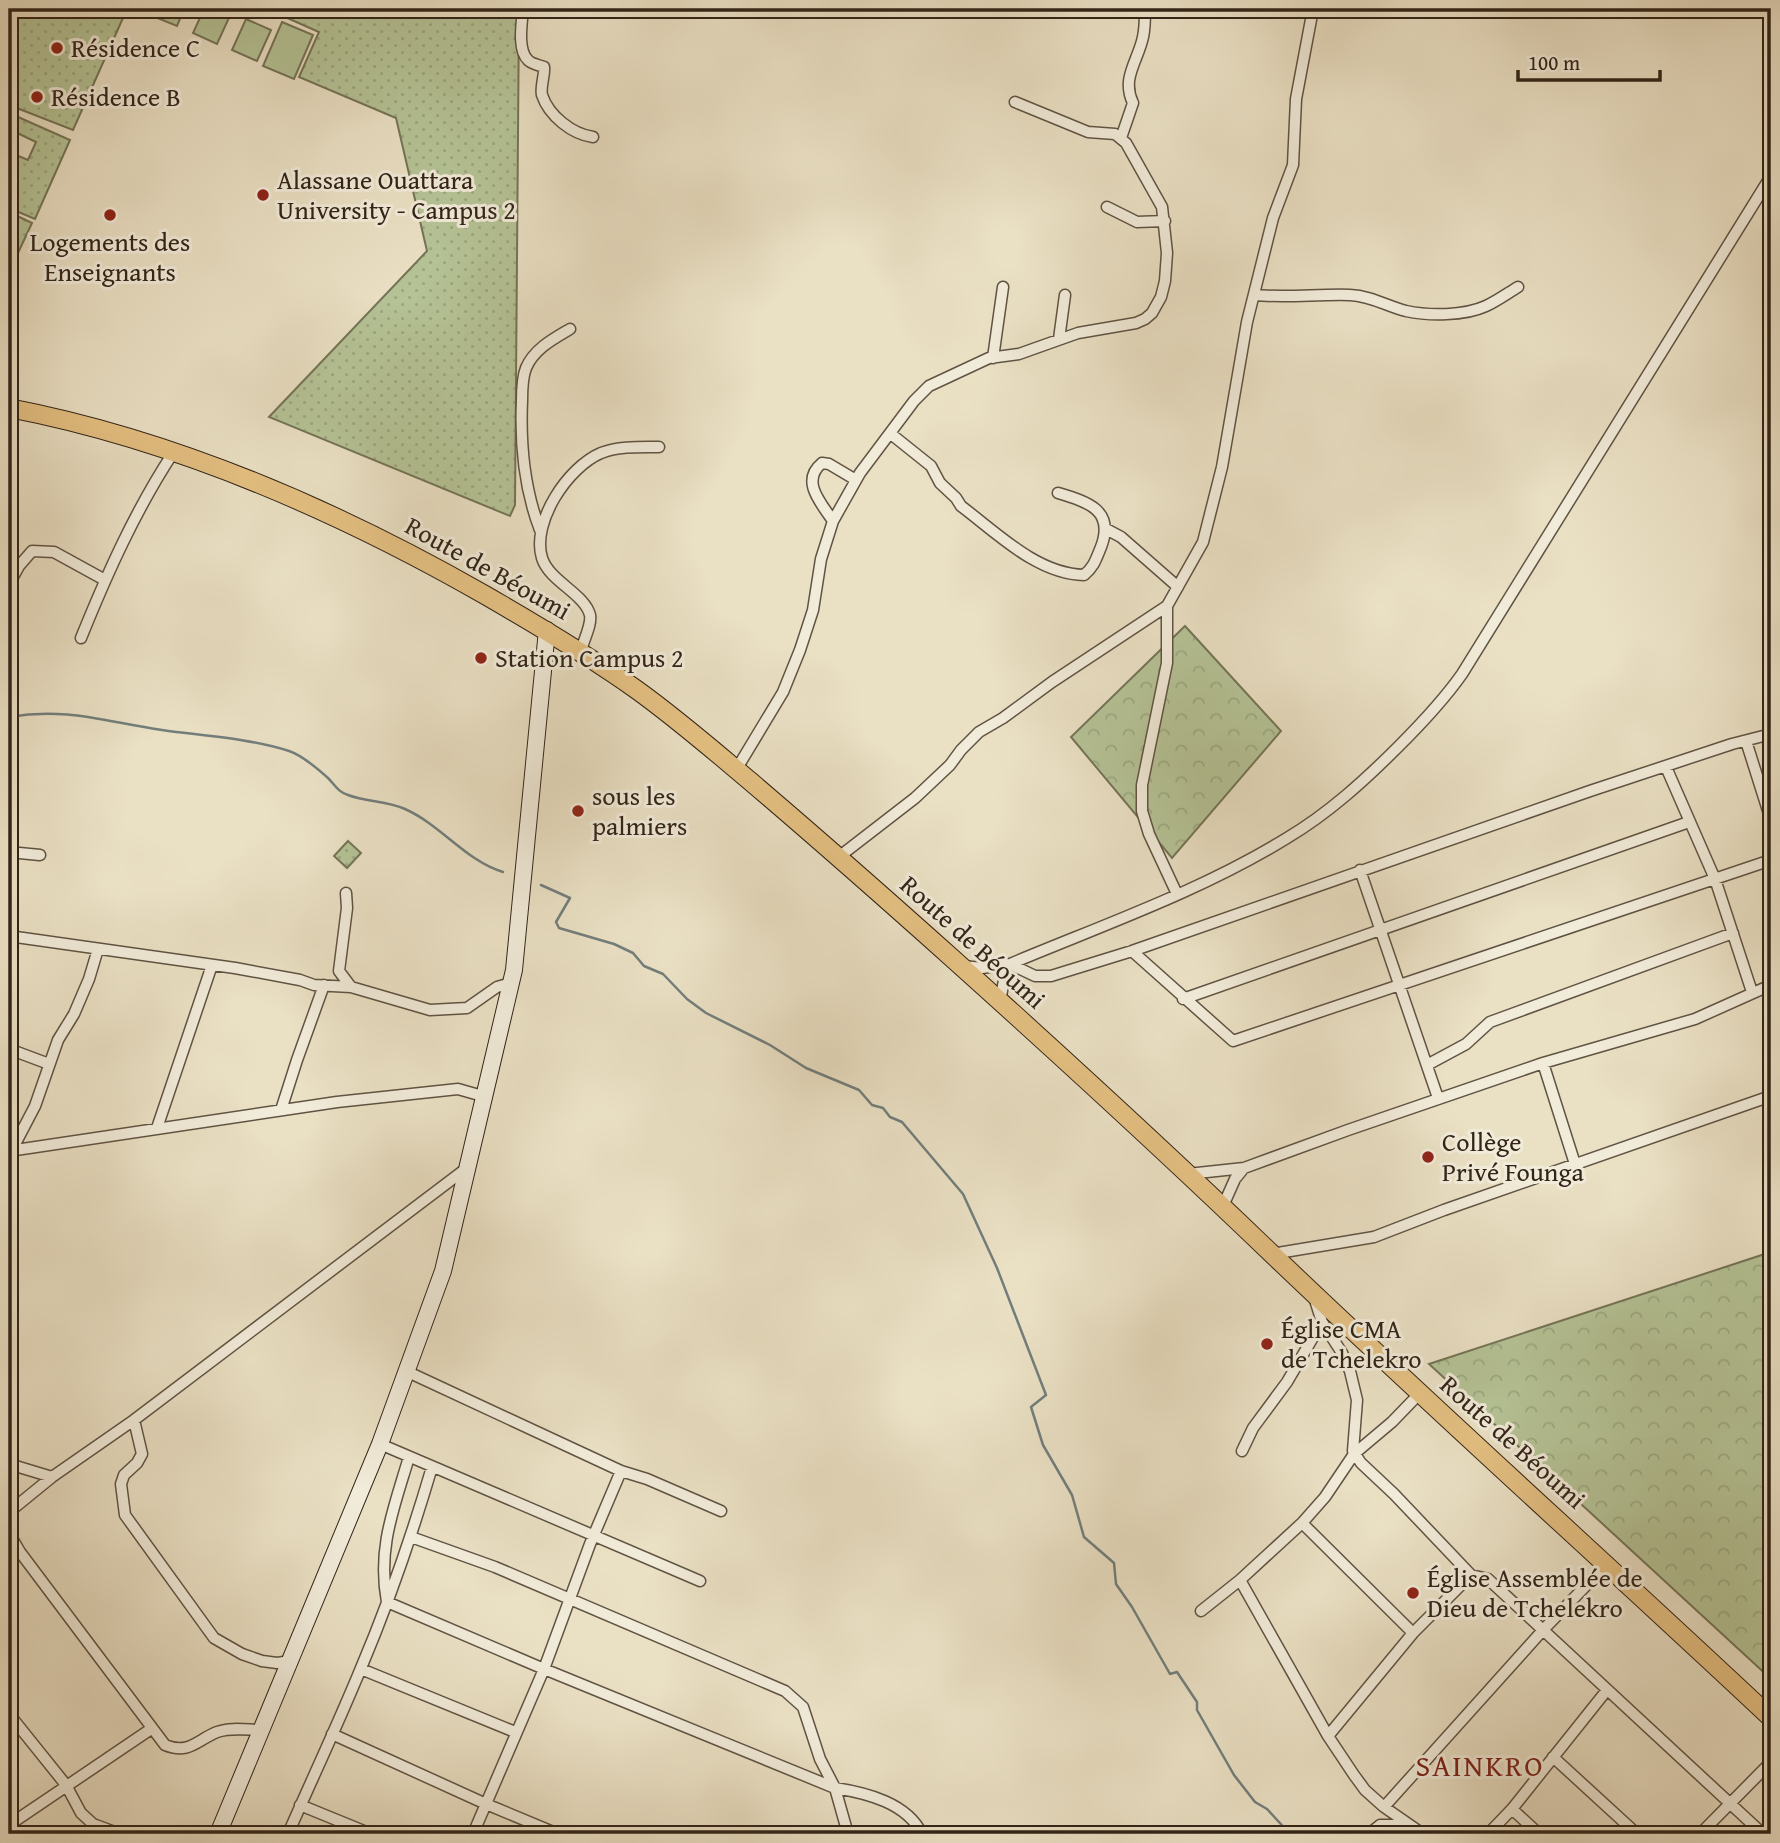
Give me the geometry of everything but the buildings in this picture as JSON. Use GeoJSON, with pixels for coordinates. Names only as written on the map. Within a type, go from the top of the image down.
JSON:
{"type":"FeatureCollection","features":[{"type":"Feature","properties":{"kind":"main road","name":"Route de Béoumi"},"geometry":{"type":"LineString","coordinates":[[9,408],[70,419],[173,453],[258,484],[362,530],[453,576],[547,630],[641,693],[840,856],[1000,1001],[1771,1718]]}},
{"type":"Feature","properties":{"kind":"main road"},"geometry":{"type":"LineString","coordinates":[[218,1834],[380,1444],[443,1271],[511,983],[547,630]]}},
{"type":"Feature","properties":{"kind":"street"},"geometry":{"type":"LineString","coordinates":[[523,9],[522,48],[525,58],[544,67],[542,95],[571,131],[593,137]]}},
{"type":"Feature","properties":{"kind":"street"},"geometry":{"type":"LineString","coordinates":[[1121,138],[1133,103],[1128,93],[1129,81],[1131,67],[1143,38],[1145,9]]}},
{"type":"Feature","properties":{"kind":"street"},"geometry":{"type":"LineString","coordinates":[[840,856],[915,798],[950,765],[979,732],[1167,606],[1178,587],[1203,542],[1213,507],[1254,295],[1273,218],[1293,164],[1296,99],[1313,9]]}},
{"type":"Feature","properties":{"kind":"street"},"geometry":{"type":"LineString","coordinates":[[736,770],[783,692],[800,650],[813,610],[821,559],[832,522],[856,480],[914,401],[929,386],[993,358],[1019,354],[1059,339],[1108,327],[1136,323],[1152,313],[1161,297],[1165,281],[1165,221],[1162,207],[1121,138],[1115,134],[1088,132],[1015,102]]}},
{"type":"Feature","properties":{"kind":"street"},"geometry":{"type":"LineString","coordinates":[[960,965],[982,968],[1009,965],[1177,894],[1241,864],[1290,836],[1360,785],[1446,697],[1771,176]]}},
{"type":"Feature","properties":{"kind":"street"},"geometry":{"type":"LineString","coordinates":[[1107,207],[1137,222],[1165,221]]}},
{"type":"Feature","properties":{"kind":"street"},"geometry":{"type":"LineString","coordinates":[[993,358],[1003,287]]}},
{"type":"Feature","properties":{"kind":"street"},"geometry":{"type":"LineString","coordinates":[[1254,295],[1280,298],[1357,296],[1426,314],[1485,307],[1518,287]]}},
{"type":"Feature","properties":{"kind":"street"},"geometry":{"type":"LineString","coordinates":[[1059,339],[1065,295]]}},
{"type":"Feature","properties":{"kind":"street"},"geometry":{"type":"LineString","coordinates":[[540,530],[530,503],[524,473],[522,386],[526,369],[536,353],[570,329]]}},
{"type":"Feature","properties":{"kind":"street"},"geometry":{"type":"LineString","coordinates":[[891,434],[930,467],[940,483],[961,506],[1027,556],[1069,575],[1084,575],[1093,568],[1106,529],[1105,522],[1089,503],[1058,493]]}},
{"type":"Feature","properties":{"kind":"street"},"geometry":{"type":"LineString","coordinates":[[581,651],[590,614],[583,603],[553,575],[543,560],[540,530],[561,487],[600,454],[625,447],[659,447]]}},
{"type":"Feature","properties":{"kind":"street"},"geometry":{"type":"LineString","coordinates":[[80,638],[145,496],[173,453]]}},
{"type":"Feature","properties":{"kind":"street"},"geometry":{"type":"LineString","coordinates":[[832,522],[811,484],[812,474],[822,463],[829,464],[856,480]]}},
{"type":"Feature","properties":{"kind":"street"},"geometry":{"type":"LineString","coordinates":[[1106,529],[1121,537],[1178,587]]}},
{"type":"Feature","properties":{"kind":"street"},"geometry":{"type":"LineString","coordinates":[[9,584],[32,551],[44,550],[80,565],[105,580]]}},
{"type":"Feature","properties":{"kind":"street"},"geometry":{"type":"LineString","coordinates":[[1167,606],[1167,663],[1142,785],[1142,811],[1149,834],[1177,894]]}},
{"type":"Feature","properties":{"kind":"street"},"geometry":{"type":"LineString","coordinates":[[1009,965],[1035,976],[1051,976],[1132,951],[1360,870],[1666,767],[1771,734]]}},
{"type":"Feature","properties":{"kind":"street"},"geometry":{"type":"LineString","coordinates":[[1746,741],[1771,820]]}},
{"type":"Feature","properties":{"kind":"street"},"geometry":{"type":"LineString","coordinates":[[1666,767],[1715,879],[1752,992]]}},
{"type":"Feature","properties":{"kind":"street"},"geometry":{"type":"LineString","coordinates":[[1184,999],[1689,822]]}},
{"type":"Feature","properties":{"kind":"street"},"geometry":{"type":"LineString","coordinates":[[9,852],[40,855]]}},
{"type":"Feature","properties":{"kind":"street"},"geometry":{"type":"LineString","coordinates":[[1132,951],[1233,1041],[1771,860]]}},
{"type":"Feature","properties":{"kind":"street"},"geometry":{"type":"LineString","coordinates":[[1360,870],[1438,1098]]}},
{"type":"Feature","properties":{"kind":"street"},"geometry":{"type":"LineString","coordinates":[[346,893],[347,908],[339,971],[351,987]]}},
{"type":"Feature","properties":{"kind":"street"},"geometry":{"type":"LineString","coordinates":[[1427,1065],[1466,1044],[1490,1021],[1733,933]]}},
{"type":"Feature","properties":{"kind":"street"},"geometry":{"type":"LineString","coordinates":[[9,936],[98,950],[145,954],[324,985],[351,987],[430,1010],[467,1008],[497,986],[511,983]]}},
{"type":"Feature","properties":{"kind":"street"},"geometry":{"type":"LineString","coordinates":[[10,1150],[35,1106],[58,1040],[74,1014],[98,950]]}},
{"type":"Feature","properties":{"kind":"street"},"geometry":{"type":"LineString","coordinates":[[157,1128],[212,965]]}},
{"type":"Feature","properties":{"kind":"street"},"geometry":{"type":"LineString","coordinates":[[1000,1001],[1009,965]]}},
{"type":"Feature","properties":{"kind":"street"},"geometry":{"type":"LineString","coordinates":[[281,1110],[324,985]]}},
{"type":"Feature","properties":{"kind":"street"},"geometry":{"type":"LineString","coordinates":[[1188,1174],[1244,1168],[1543,1063],[1695,1019],[1771,985]]}},
{"type":"Feature","properties":{"kind":"street"},"geometry":{"type":"LineString","coordinates":[[9,1049],[49,1064]]}},
{"type":"Feature","properties":{"kind":"street"},"geometry":{"type":"LineString","coordinates":[[1543,1063],[1575,1164]]}},
{"type":"Feature","properties":{"kind":"street"},"geometry":{"type":"LineString","coordinates":[[10,1150],[281,1110],[457,1089],[486,1097]]}},
{"type":"Feature","properties":{"kind":"street"},"geometry":{"type":"LineString","coordinates":[[1272,1254],[1374,1237],[1771,1096]]}},
{"type":"Feature","properties":{"kind":"street"},"geometry":{"type":"LineString","coordinates":[[9,1512],[52,1477],[134,1420],[469,1166]]}},
{"type":"Feature","properties":{"kind":"street"},"geometry":{"type":"LineString","coordinates":[[1223,1206],[1235,1179],[1244,1168]]}},
{"type":"Feature","properties":{"kind":"street"},"geometry":{"type":"LineString","coordinates":[[1313,1293],[1322,1322],[1350,1371],[1357,1401],[1354,1454],[1471,1575],[1488,1580],[1763,1834]]}},
{"type":"Feature","properties":{"kind":"street"},"geometry":{"type":"LineString","coordinates":[[1242,1451],[1253,1428],[1287,1382],[1322,1322]]}},
{"type":"Feature","properties":{"kind":"street"},"geometry":{"type":"LineString","coordinates":[[408,1372],[621,1471],[647,1479],[721,1511]]}},
{"type":"Feature","properties":{"kind":"street"},"geometry":{"type":"LineString","coordinates":[[1202,1611],[1241,1580],[1302,1523],[1325,1497],[1354,1454],[1392,1422],[1420,1392]]}},
{"type":"Feature","properties":{"kind":"street"},"geometry":{"type":"LineString","coordinates":[[134,1420],[142,1454],[124,1475],[121,1484],[125,1515],[214,1638],[242,1654],[262,1661],[291,1661]]}},
{"type":"Feature","properties":{"kind":"street"},"geometry":{"type":"LineString","coordinates":[[380,1444],[700,1581]]}},
{"type":"Feature","properties":{"kind":"street"},"geometry":{"type":"LineString","coordinates":[[387,1602],[383,1557],[409,1457]]}},
{"type":"Feature","properties":{"kind":"street"},"geometry":{"type":"LineString","coordinates":[[9,1464],[52,1477]]}},
{"type":"Feature","properties":{"kind":"street"},"geometry":{"type":"LineString","coordinates":[[288,1834],[361,1670],[411,1537],[432,1467]]}},
{"type":"Feature","properties":{"kind":"street"},"geometry":{"type":"LineString","coordinates":[[473,1834],[544,1669],[621,1471]]}},
{"type":"Feature","properties":{"kind":"street"},"geometry":{"type":"LineString","coordinates":[[1302,1523],[1413,1633]]}},
{"type":"Feature","properties":{"kind":"street"},"geometry":{"type":"LineString","coordinates":[[9,1533],[20,1552],[165,1745],[176,1750],[189,1747],[216,1732],[232,1729],[262,1730]]}},
{"type":"Feature","properties":{"kind":"street"},"geometry":{"type":"LineString","coordinates":[[411,1537],[495,1567],[785,1691],[803,1707],[820,1759],[835,1787],[848,1834]]}},
{"type":"Feature","properties":{"kind":"street"},"geometry":{"type":"LineString","coordinates":[[1384,1807],[1543,1630],[1607,1564]]}},
{"type":"Feature","properties":{"kind":"street"},"geometry":{"type":"LineString","coordinates":[[1328,1736],[1413,1633],[1471,1575]]}},
{"type":"Feature","properties":{"kind":"street"},"geometry":{"type":"LineString","coordinates":[[1241,1580],[1328,1736],[1365,1790],[1423,1834]]}},
{"type":"Feature","properties":{"kind":"street"},"geometry":{"type":"LineString","coordinates":[[387,1602],[835,1787],[889,1803],[916,1822],[922,1834]]}},
{"type":"Feature","properties":{"kind":"street"},"geometry":{"type":"LineString","coordinates":[[361,1670],[516,1732]]}},
{"type":"Feature","properties":{"kind":"street"},"geometry":{"type":"LineString","coordinates":[[1488,1834],[1512,1809],[1607,1690]]}},
{"type":"Feature","properties":{"kind":"street"},"geometry":{"type":"LineString","coordinates":[[9,1713],[66,1785],[81,1813],[93,1824],[120,1834]]}},
{"type":"Feature","properties":{"kind":"street"},"geometry":{"type":"LineString","coordinates":[[9,1825],[151,1729]]}},
{"type":"Feature","properties":{"kind":"street"},"geometry":{"type":"LineString","coordinates":[[332,1734],[558,1834]]}},
{"type":"Feature","properties":{"kind":"street"},"geometry":{"type":"LineString","coordinates":[[1553,1757],[1637,1834]]}},
{"type":"Feature","properties":{"kind":"street"},"geometry":{"type":"LineString","coordinates":[[1700,1834],[1771,1762]]}},
{"type":"Feature","properties":{"kind":"street"},"geometry":{"type":"LineString","coordinates":[[300,1805],[371,1834]]}},
{"type":"Feature","properties":{"kind":"street"},"geometry":{"type":"LineString","coordinates":[[1512,1809],[1539,1834]]}},
{"type":"Feature","properties":{"kind":"street"},"geometry":{"type":"LineString","coordinates":[[1369,1834],[1380,1825],[1408,1824]]}},
{"type":"Feature","properties":{"kind":"green space"},"geometry":{"type":"Polygon","coordinates":[[[9,9],[127,9],[73,130],[9,105],[9,9]]]}},
{"type":"Feature","properties":{"kind":"green space"},"geometry":{"type":"Polygon","coordinates":[[[147,9],[184,9],[177,26],[145,13],[147,9]]]}},
{"type":"Feature","properties":{"kind":"green space"},"geometry":{"type":"Polygon","coordinates":[[[204,9],[233,9],[217,44],[193,33],[204,9]]]}},
{"type":"Feature","properties":{"kind":"green space"},"geometry":{"type":"Polygon","coordinates":[[[267,9],[519,9],[515,505],[510,516],[269,417],[427,251],[396,118],[299,77],[319,32],[267,9]]]}},
{"type":"Feature","properties":{"kind":"green space"},"geometry":{"type":"Polygon","coordinates":[[[246,19],[271,30],[257,61],[232,50],[246,19]]]}},
{"type":"Feature","properties":{"kind":"green space"},"geometry":{"type":"Polygon","coordinates":[[[282,22],[313,35],[294,79],[263,66],[282,22]]]}},
{"type":"Feature","properties":{"kind":"green space"},"geometry":{"type":"Polygon","coordinates":[[[9,113],[70,140],[35,219],[9,208],[9,152],[28,160],[36,142],[9,129],[9,113]]]}},
{"type":"Feature","properties":{"kind":"green space"},"geometry":{"type":"Polygon","coordinates":[[[9,212],[32,223],[18,253],[12,251],[9,257],[9,212]]]}},
{"type":"Feature","properties":{"kind":"green space"},"geometry":{"type":"Polygon","coordinates":[[[9,257],[18,262],[17,265],[9,262],[9,257]]]}},
{"type":"Feature","properties":{"kind":"green space"},"geometry":{"type":"Polygon","coordinates":[[[1185,626],[1281,731],[1172,858],[1071,737],[1185,626]]]}},
{"type":"Feature","properties":{"kind":"green space"},"geometry":{"type":"Polygon","coordinates":[[[348,841],[361,853],[347,868],[334,856],[348,841]]]}},
{"type":"Feature","properties":{"kind":"green space"},"geometry":{"type":"Polygon","coordinates":[[[1771,1252],[1771,1679],[1429,1364],[1771,1252]]]}},
{"type":"Feature","properties":{"kind":"waterway"},"geometry":{"type":"LineString","coordinates":[[9,717],[30,714],[86,717],[242,740],[289,751],[314,767],[342,792],[405,809],[430,824],[477,860],[503,872]]}},
{"type":"Feature","properties":{"kind":"waterway"},"geometry":{"type":"LineString","coordinates":[[541,885],[570,898],[556,922],[559,928],[614,944],[633,953],[644,966],[663,974],[687,999],[706,1013],[770,1045],[806,1068],[859,1090],[872,1105],[883,1108],[890,1117],[902,1122],[963,1194],[997,1268],[1046,1395],[1031,1407],[1043,1445],[1072,1495],[1084,1537],[1114,1563],[1116,1584],[1170,1674],[1177,1672],[1197,1702],[1197,1710],[1234,1775],[1255,1802],[1267,1809],[1290,1834]]}},
{"type":"Feature","properties":{"kind":"place","name":"Résidence C"},"geometry":{"type":"Point","coordinates":[57,48]}},
{"type":"Feature","properties":{"kind":"place","name":"Résidence B"},"geometry":{"type":"Point","coordinates":[37,97]}},
{"type":"Feature","properties":{"kind":"place","name":"Alassane Ouattara University - Campus 2"},"geometry":{"type":"Point","coordinates":[263,195]}},
{"type":"Feature","properties":{"kind":"place","name":"Logements des Enseignants"},"geometry":{"type":"Point","coordinates":[110,215]}},
{"type":"Feature","properties":{"kind":"place","name":"Station Campus 2"},"geometry":{"type":"Point","coordinates":[481,658]}},
{"type":"Feature","properties":{"kind":"place","name":"sous les palmiers"},"geometry":{"type":"Point","coordinates":[578,811]}},
{"type":"Feature","properties":{"kind":"place","name":"Collège Privé Founga"},"geometry":{"type":"Point","coordinates":[1428,1157]}},
{"type":"Feature","properties":{"kind":"place","name":"Église CMA de Tchelekro"},"geometry":{"type":"Point","coordinates":[1267,1344]}},
{"type":"Feature","properties":{"kind":"place","name":"Église Assemblée de Dieu de Tchelekro"},"geometry":{"type":"Point","coordinates":[1413,1593]}},
{"type":"Feature","properties":{"kind":"district","name":"SAINKRO"},"geometry":{"type":"Point","coordinates":[1480,1766]}}]}
